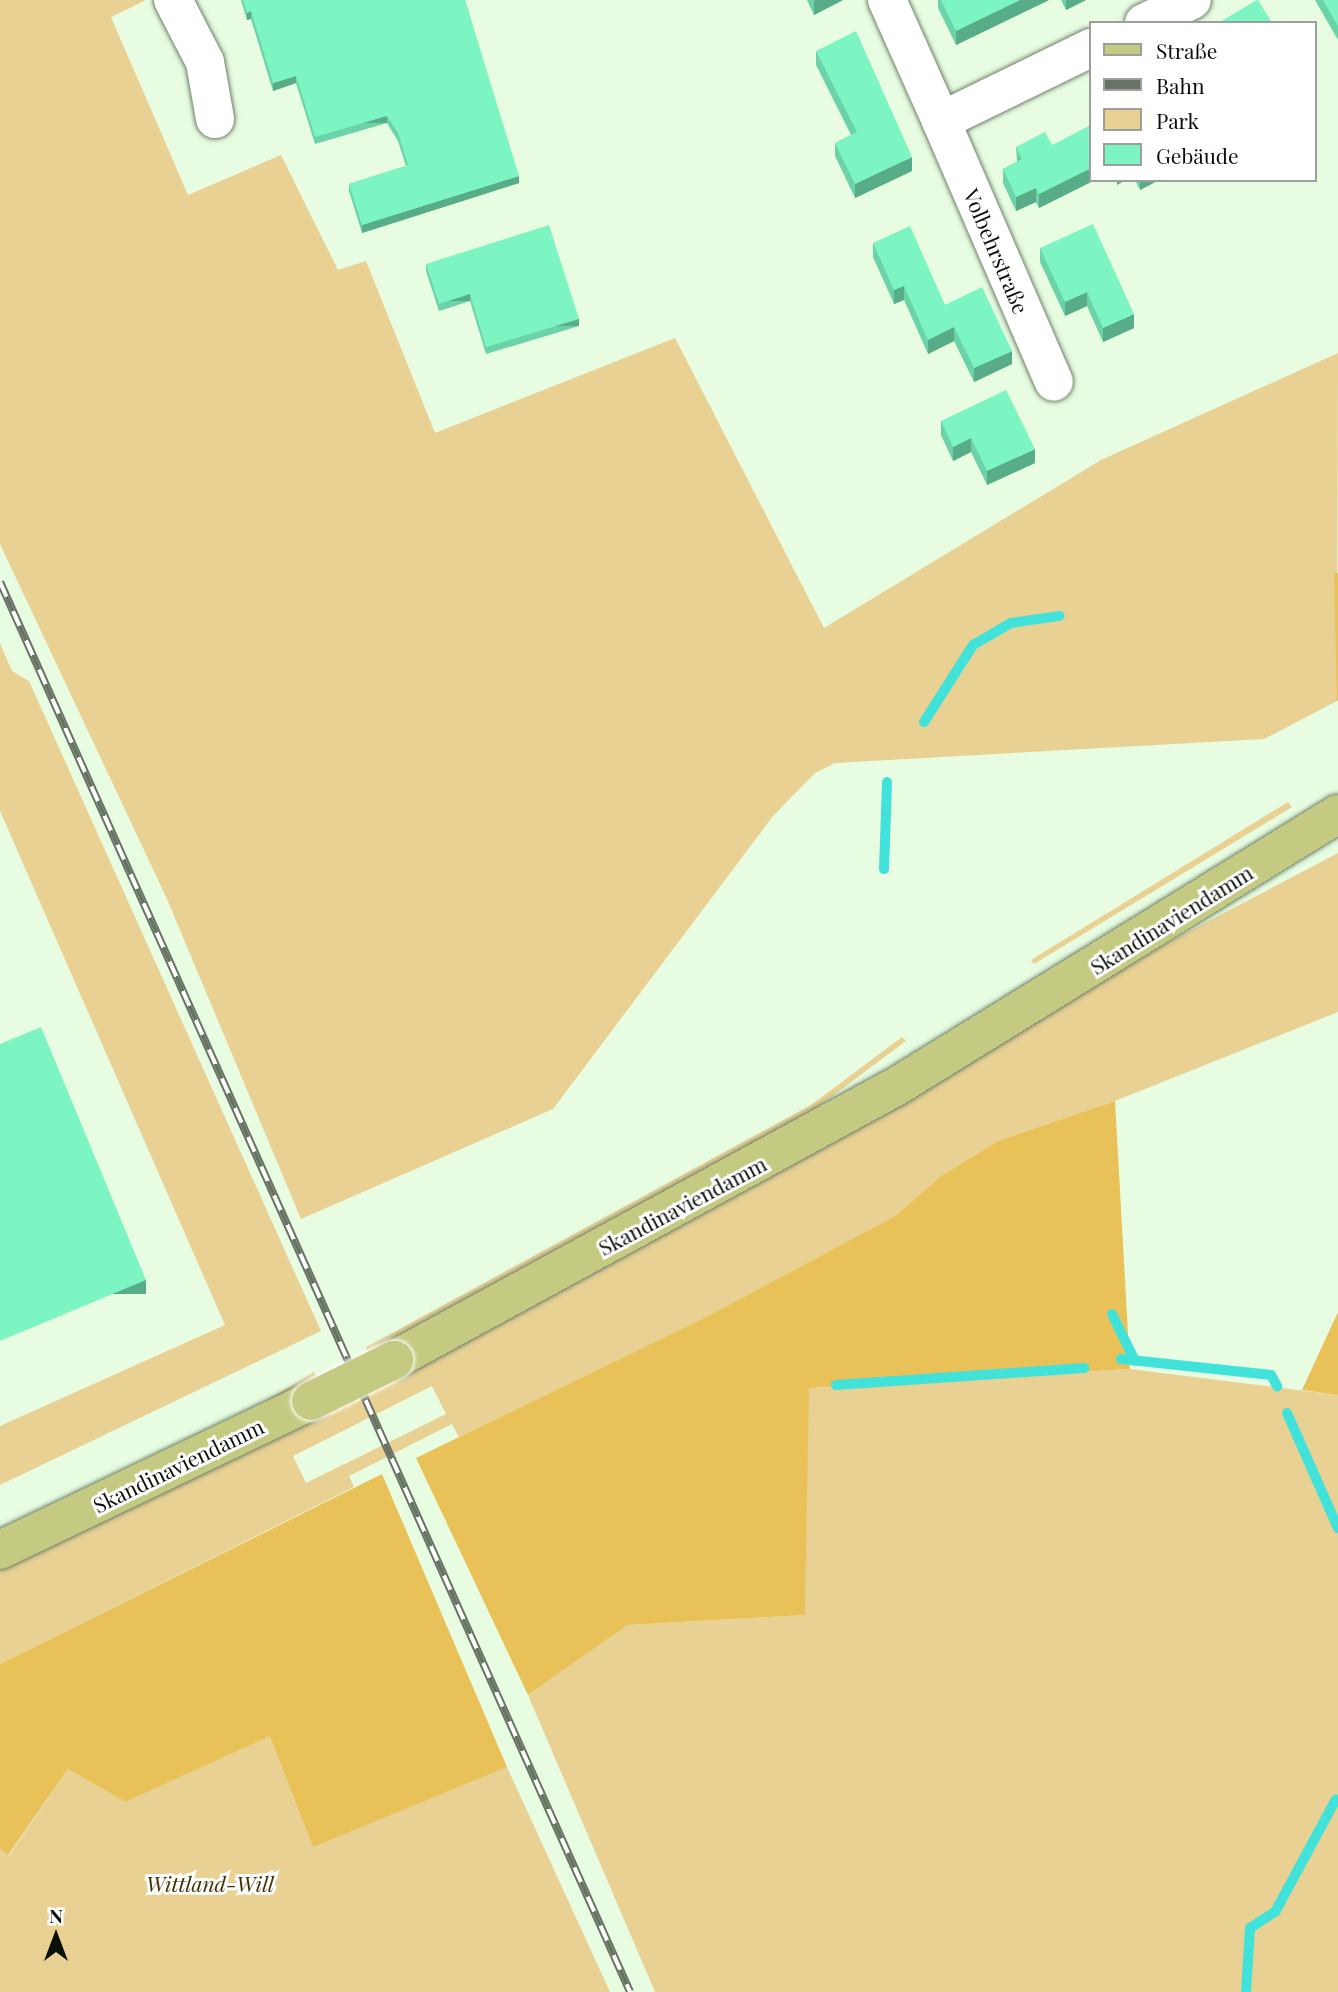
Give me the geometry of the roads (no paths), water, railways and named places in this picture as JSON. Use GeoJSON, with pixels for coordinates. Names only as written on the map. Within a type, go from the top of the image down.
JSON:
{"type":"FeatureCollection","features":[{"type":"Feature","properties":{"kind":"main road","name":"Skandinaviendamm"},"geometry":{"type":"LineString","coordinates":[[0,1550],[394,1360],[897,1086],[1338,814]]}},
{"type":"Feature","properties":{"kind":"street"},"geometry":{"type":"LineString","coordinates":[[173,0],[205,62],[215,118]]}},
{"type":"Feature","properties":{"kind":"street","name":"Volbehrstraße"},"geometry":{"type":"LineString","coordinates":[[887,0],[1054,382]]}},
{"type":"Feature","properties":{"kind":"street"},"geometry":{"type":"LineString","coordinates":[[1148,21],[1192,0]]}},
{"type":"Feature","properties":{"kind":"street"},"geometry":{"type":"LineString","coordinates":[[941,121],[1090,48]]}},
{"type":"Feature","properties":{"kind":"waterway"},"geometry":{"type":"LineString","coordinates":[[924,722],[973,645],[1011,623],[1059,616]]}},
{"type":"Feature","properties":{"kind":"waterway"},"geometry":{"type":"LineString","coordinates":[[884,869],[887,782]]}},
{"type":"Feature","properties":{"kind":"waterway"},"geometry":{"type":"LineString","coordinates":[[1112,1314],[1135,1361]]}},
{"type":"Feature","properties":{"kind":"waterway"},"geometry":{"type":"LineString","coordinates":[[1121,1359],[1271,1375],[1277,1386]]}},
{"type":"Feature","properties":{"kind":"waterway"},"geometry":{"type":"LineString","coordinates":[[836,1385],[1084,1368]]}},
{"type":"Feature","properties":{"kind":"waterway"},"geometry":{"type":"LineString","coordinates":[[1287,1413],[1338,1528]]}},
{"type":"Feature","properties":{"kind":"waterway"},"geometry":{"type":"LineString","coordinates":[[1246,1992],[1250,1928],[1275,1912],[1336,1799]]}},
{"type":"Feature","properties":{"kind":"railway"},"geometry":{"type":"LineString","coordinates":[[0,582],[630,1992]]}},
{"type":"Feature","properties":{"kind":"park label","name":"Wittland-Will"},"geometry":{"type":"Point","coordinates":[210,1883]}}]}
